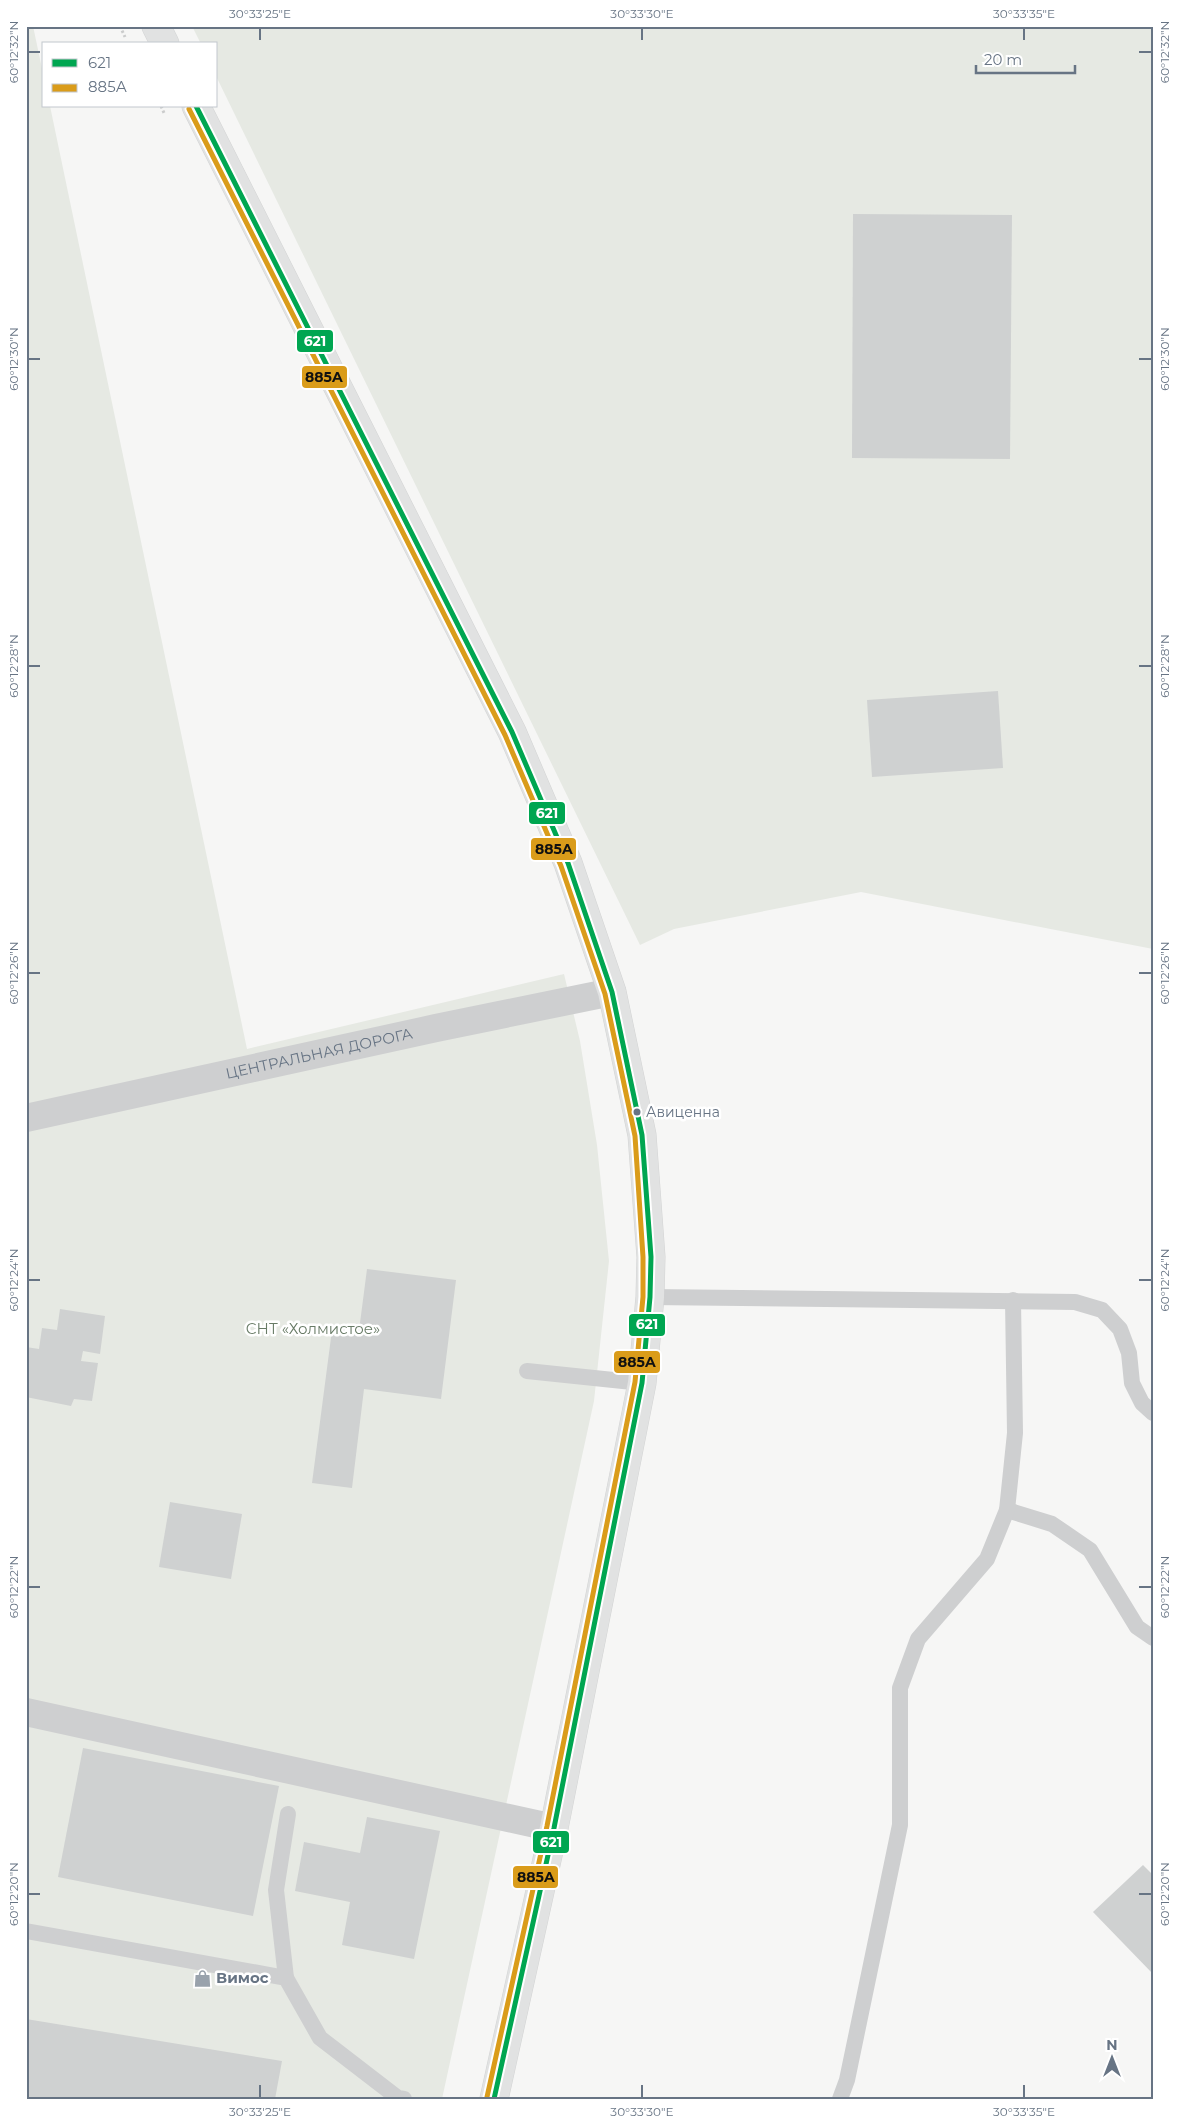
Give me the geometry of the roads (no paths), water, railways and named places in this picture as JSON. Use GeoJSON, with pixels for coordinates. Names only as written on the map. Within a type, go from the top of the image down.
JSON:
{"type":"FeatureCollection","features":[{"type":"Feature","properties":{"kind":"main road"},"geometry":{"type":"LineString","coordinates":[[156,26],[164,42]]}},
{"type":"Feature","properties":{"kind":"main road"},"geometry":{"type":"LineString","coordinates":[[197,108],[512,732],[568,863],[612,992],[642,1135],[651,1257],[650,1297],[642,1383],[554,1828],[494,2099]]}},
{"type":"Feature","properties":{"kind":"street","name":"ЦЕНТРАЛЬНАЯ ДОРОГА"},"geometry":{"type":"LineString","coordinates":[[26,1118],[436,1028],[612,992]]}},
{"type":"Feature","properties":{"kind":"street"},"geometry":{"type":"LineString","coordinates":[[26,1712],[554,1828]]}},
{"type":"Feature","properties":{"kind":"lane"},"geometry":{"type":"LineString","coordinates":[[650,1297],[1075,1302],[1102,1310],[1120,1329],[1129,1353],[1132,1383],[1142,1403],[1153,1412]]}},
{"type":"Feature","properties":{"kind":"lane"},"geometry":{"type":"LineString","coordinates":[[840,2099],[846,2080],[900,1826],[900,1688],[918,1639],[987,1559],[1007,1510],[1015,1433],[1013,1300]]}},
{"type":"Feature","properties":{"kind":"lane"},"geometry":{"type":"LineString","coordinates":[[527,1371],[642,1383]]}},
{"type":"Feature","properties":{"kind":"lane"},"geometry":{"type":"LineString","coordinates":[[1007,1510],[1052,1524],[1090,1550],[1137,1626],[1153,1638]]}},
{"type":"Feature","properties":{"kind":"lane"},"geometry":{"type":"LineString","coordinates":[[288,1814],[276,1890],[286,1978],[320,2038],[398,2098],[404,2099]]}},
{"type":"Feature","properties":{"kind":"lane"},"geometry":{"type":"LineString","coordinates":[[26,1931],[286,1978]]}},
{"type":"Feature","properties":{"kind":"place","name":"Авиценна"},"geometry":{"type":"Point","coordinates":[637,1112]}},
{"type":"Feature","properties":{"kind":"place","name":"Вимос"},"geometry":{"type":"Point","coordinates":[202,1978]}},
{"type":"Feature","properties":{"kind":"park label","name":"СНТ «Холмистое»"},"geometry":{"type":"Point","coordinates":[313,1329]}}]}
